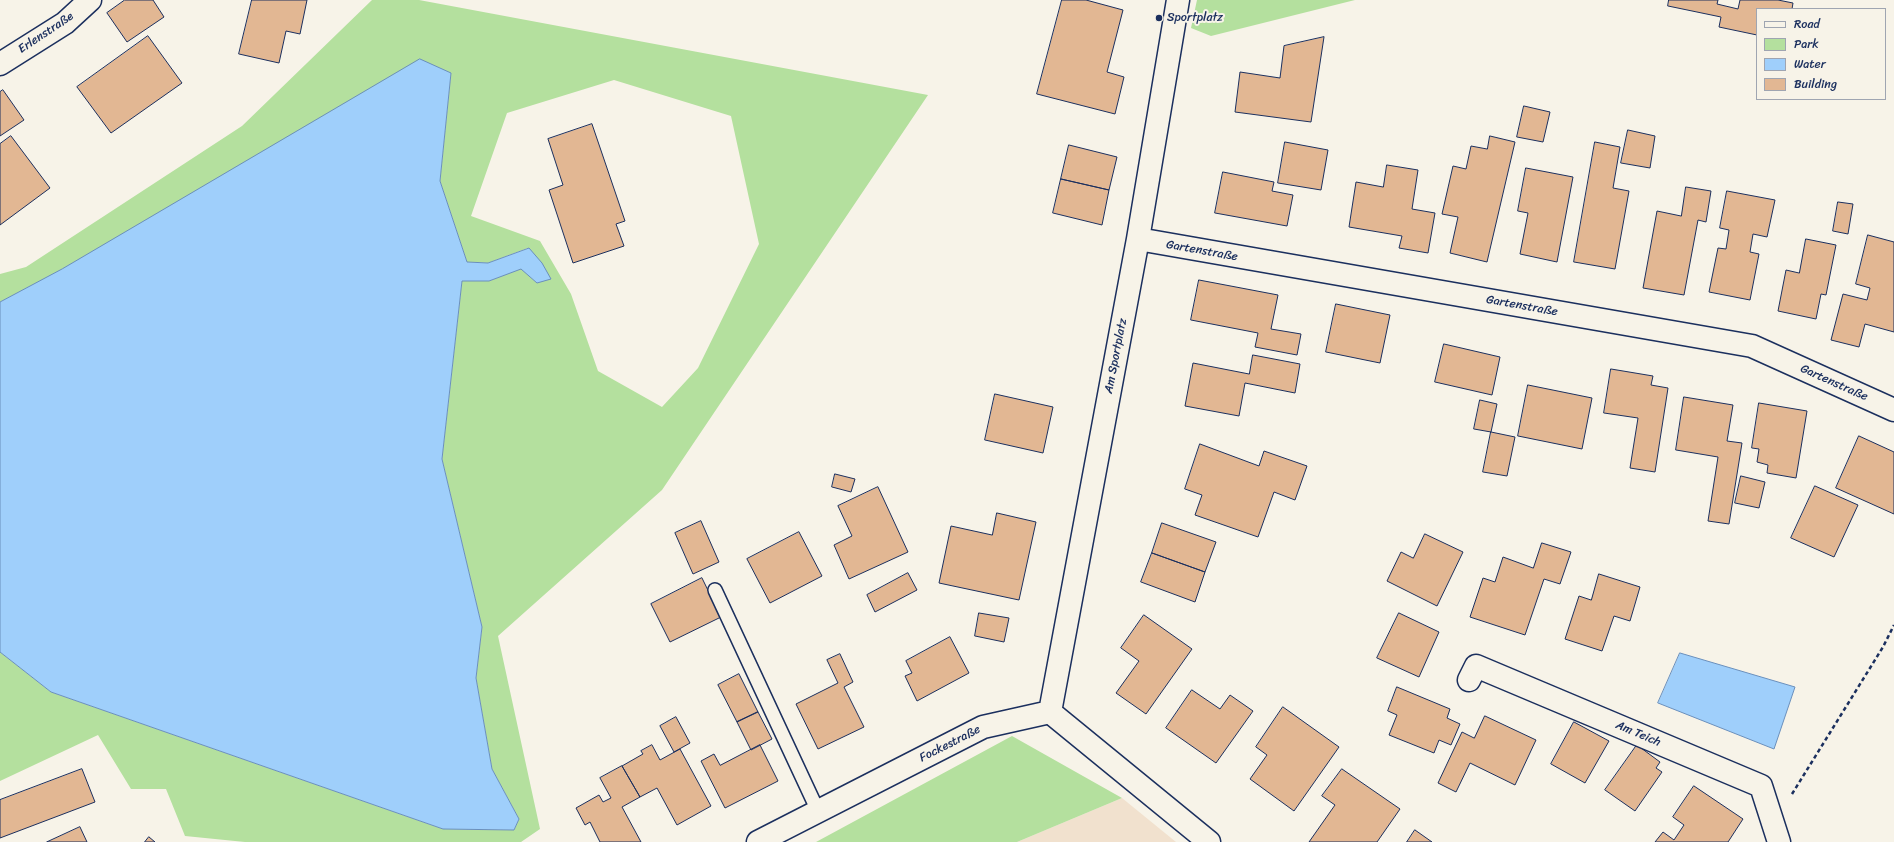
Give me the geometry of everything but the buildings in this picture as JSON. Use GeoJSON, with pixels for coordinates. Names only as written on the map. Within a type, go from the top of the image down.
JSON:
{"type":"FeatureCollection","features":[{"type":"Feature","properties":{"kind":"street","name":"Erlenstraße"},"geometry":{"type":"LineString","coordinates":[[0,64],[65,23],[90,0]]}},
{"type":"Feature","properties":{"kind":"street","name":"Am Sportplatz"},"geometry":{"type":"LineString","coordinates":[[1050,712],[1138,239],[1178,0]]}},
{"type":"Feature","properties":{"kind":"street","name":"Gartenstraße"},"geometry":{"type":"LineString","coordinates":[[1138,239],[1752,346],[1894,410]]}},
{"type":"Feature","properties":{"kind":"street","name":"Am Teich"},"geometry":{"type":"LineString","coordinates":[[1469,680],[1476,666],[1761,786],[1776,833]]}},
{"type":"Feature","properties":{"kind":"street","name":"Fockestraße"},"geometry":{"type":"LineString","coordinates":[[758,842],[983,727],[1050,712]]}},
{"type":"Feature","properties":{"kind":"street"},"geometry":{"type":"LineString","coordinates":[[1050,712],[1209,842]]}},
{"type":"Feature","properties":{"kind":"lane"},"geometry":{"type":"LineString","coordinates":[[715,590],[818,811]]}},
{"type":"Feature","properties":{"kind":"path"},"geometry":{"type":"LineString","coordinates":[[1776,833],[1883,648],[1894,624]]}},
{"type":"Feature","properties":{"kind":"shaded area"},"geometry":{"type":"Polygon","coordinates":[[[1122,798],[1176,842],[1017,842],[1122,798]]]}},
{"type":"Feature","properties":{"kind":"green space"},"geometry":{"type":"Polygon","coordinates":[[[372,0],[419,0],[928,95],[662,490],[498,636],[540,829],[521,842],[245,842],[185,836],[166,789],[131,789],[98,735],[0,781],[0,652],[51,692],[443,829],[514,830],[519,819],[492,769],[476,678],[482,627],[442,459],[462,281],[489,281],[521,268],[537,283],[528,248],[488,263],[467,262],[440,181],[451,73],[0,302],[0,274],[26,267],[242,126],[372,0]],[[614,80],[507,113],[471,216],[540,241],[571,294],[598,371],[662,407],[698,368],[759,244],[731,116],[614,80]]]}},
{"type":"Feature","properties":{"kind":"green space"},"geometry":{"type":"Polygon","coordinates":[[[1197,0],[1355,0],[1211,36],[1191,28],[1197,0]]]}},
{"type":"Feature","properties":{"kind":"green space"},"geometry":{"type":"Polygon","coordinates":[[[1012,736],[1122,798],[1017,842],[816,842],[1012,736]]]}},
{"type":"Feature","properties":{"kind":"water"},"geometry":{"type":"Polygon","coordinates":[[[420,59],[451,73],[440,181],[467,262],[488,263],[529,248],[542,263],[551,279],[537,283],[521,269],[489,281],[462,281],[442,459],[482,627],[476,678],[492,769],[519,819],[514,830],[443,829],[51,692],[0,652],[0,302],[62,269],[420,59]]]}},
{"type":"Feature","properties":{"kind":"water"},"geometry":{"type":"Polygon","coordinates":[[[1680,653],[1795,687],[1774,749],[1658,703],[1680,653]]]}},
{"type":"Feature","properties":{"kind":"place","name":"Sportplatz"},"geometry":{"type":"Point","coordinates":[1159,18]}}]}
